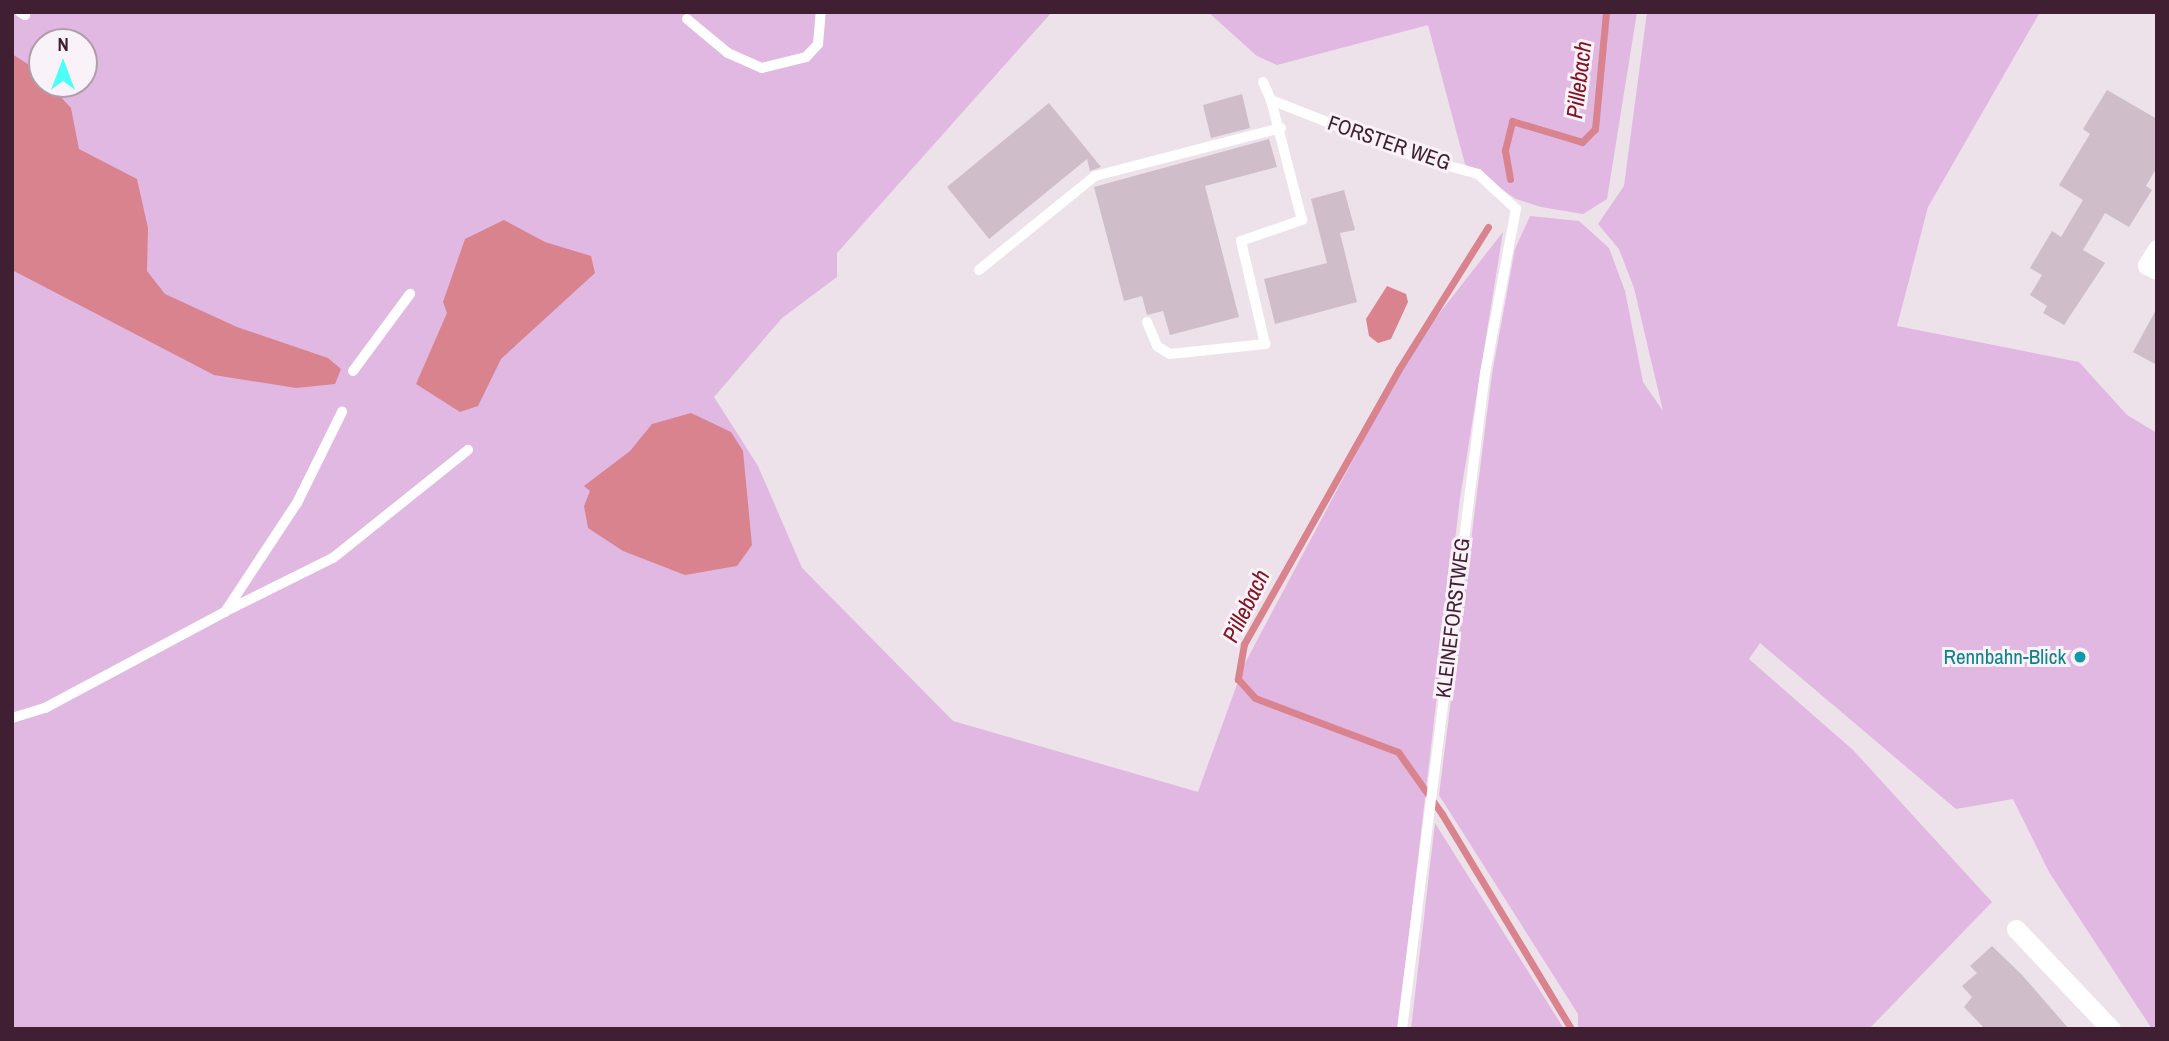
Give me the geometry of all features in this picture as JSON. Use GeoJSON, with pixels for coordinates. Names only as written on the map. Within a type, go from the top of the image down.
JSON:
{"type":"FeatureCollection","features":[{"type":"Feature","properties":{"kind":"street"},"geometry":{"type":"LineString","coordinates":[[2157,249],[2147,265],[2157,270]]}},
{"type":"Feature","properties":{"kind":"street"},"geometry":{"type":"LineString","coordinates":[[2016,929],[2111,1029]]}},
{"type":"Feature","properties":{"kind":"lane"},"geometry":{"type":"LineString","coordinates":[[687,19],[729,53],[762,68],[806,57],[818,44],[821,12]]}},
{"type":"Feature","properties":{"kind":"lane"},"geometry":{"type":"LineString","coordinates":[[1147,322],[1157,345],[1170,354],[1265,344],[1241,241],[1302,220],[1281,128],[1263,82]]}},
{"type":"Feature","properties":{"kind":"lane","name":"FORSTER WEG"},"geometry":{"type":"LineString","coordinates":[[1271,100],[1416,158],[1478,174],[1516,209]]}},
{"type":"Feature","properties":{"kind":"lane"},"geometry":{"type":"LineString","coordinates":[[979,270],[1095,176],[1281,128]]}},
{"type":"Feature","properties":{"kind":"lane","name":"KLEINEFORSTWEG"},"geometry":{"type":"LineString","coordinates":[[1402,1029],[1485,373],[1516,209]]}},
{"type":"Feature","properties":{"kind":"lane"},"geometry":{"type":"LineString","coordinates":[[353,370],[410,294]]}},
{"type":"Feature","properties":{"kind":"lane"},"geometry":{"type":"LineString","coordinates":[[225,612],[297,503],[342,412]]}},
{"type":"Feature","properties":{"kind":"lane"},"geometry":{"type":"LineString","coordinates":[[12,718],[45,708],[332,558],[468,450]]}},
{"type":"Feature","properties":{"kind":"shaded area"},"geometry":{"type":"Polygon","coordinates":[[[12,12],[1052,12],[837,253],[837,277],[782,318],[714,397],[758,466],[802,568],[953,721],[1198,792],[1244,665],[1413,347],[1503,232],[1460,498],[1398,1029],[12,1029],[12,12]]]}},
{"type":"Feature","properties":{"kind":"shaded area"},"geometry":{"type":"Polygon","coordinates":[[[1208,12],[1637,12],[1607,199],[1583,214],[1541,207],[1516,199],[1465,164],[1428,25],[1277,65],[1257,56],[1208,12]]]}},
{"type":"Feature","properties":{"kind":"shaded area"},"geometry":{"type":"Polygon","coordinates":[[[1647,12],[2040,12],[1928,207],[1897,326],[2079,362],[2127,415],[2157,433],[2157,1029],[2152,1029],[2049,872],[2013,799],[1956,809],[1760,643],[1749,659],[1853,750],[1992,902],[1869,1029],[1578,1029],[1578,1014],[1439,795],[1492,374],[1515,249],[1530,216],[1579,221],[1609,248],[1625,291],[1643,382],[1663,411],[1634,288],[1619,249],[1598,224],[1624,186],[1647,12]]]}},
{"type":"Feature","properties":{"kind":"shaded area"},"geometry":{"type":"Polygon","coordinates":[[[12,54],[28,64],[28,98],[62,98],[71,108],[79,149],[137,179],[148,228],[147,271],[165,294],[237,327],[328,358],[341,369],[335,384],[296,388],[214,375],[12,270],[12,54]]]}},
{"type":"Feature","properties":{"kind":"shaded area"},"geometry":{"type":"Polygon","coordinates":[[[504,220],[545,242],[591,256],[595,273],[501,359],[478,406],[460,412],[416,384],[447,313],[443,302],[465,239],[504,220]]]}},
{"type":"Feature","properties":{"kind":"shaded area"},"geometry":{"type":"Polygon","coordinates":[[[1387,286],[1406,294],[1408,302],[1391,339],[1378,343],[1369,336],[1366,319],[1387,286]]]}},
{"type":"Feature","properties":{"kind":"shaded area"},"geometry":{"type":"Polygon","coordinates":[[[691,413],[731,432],[743,451],[752,545],[737,566],[685,575],[623,551],[588,528],[584,506],[590,491],[584,486],[630,451],[652,424],[691,413]]]}},
{"type":"Feature","properties":{"kind":"shaded area"},"geometry":{"type":"Polygon","coordinates":[[[1435,823],[1564,1029],[1411,1029],[1435,823]]]}},
{"type":"Feature","properties":{"kind":"building"},"geometry":{"type":"Polygon","coordinates":[[[2107,90],[2157,119],[2157,167],[2146,186],[2152,190],[2129,227],[2105,213],[2083,250],[2105,263],[2064,325],[2043,313],[2047,306],[2030,295],[2042,275],[2030,268],[2052,231],[2061,237],[2083,200],[2059,185],[2090,134],[2083,129],[2107,90]]]}},
{"type":"Feature","properties":{"kind":"building"},"geometry":{"type":"Polygon","coordinates":[[[1242,94],[1250,128],[1211,138],[1203,105],[1242,94]]]}},
{"type":"Feature","properties":{"kind":"building"},"geometry":{"type":"Polygon","coordinates":[[[1049,103],[1101,167],[1090,171],[1087,159],[989,239],[947,187],[1049,103]]]}},
{"type":"Feature","properties":{"kind":"building"},"geometry":{"type":"Polygon","coordinates":[[[1269,139],[1277,167],[1205,186],[1239,317],[1170,335],[1163,311],[1147,315],[1142,296],[1124,301],[1094,187],[1269,139]]]}},
{"type":"Feature","properties":{"kind":"building"},"geometry":{"type":"Polygon","coordinates":[[[1344,190],[1355,230],[1340,233],[1357,302],[1275,324],[1264,279],[1327,263],[1311,199],[1344,190]]]}},
{"type":"Feature","properties":{"kind":"building"},"geometry":{"type":"Polygon","coordinates":[[[2157,308],[2157,365],[2133,352],[2157,308]]]}},
{"type":"Feature","properties":{"kind":"building"},"geometry":{"type":"Polygon","coordinates":[[[1992,946],[2022,975],[2069,1029],[1985,1029],[1964,1007],[1972,997],[1962,986],[1977,973],[1970,966],[1992,946]]]}},
{"type":"Feature","properties":{"kind":"waterway","name":"Pillebach"},"geometry":{"type":"LineString","coordinates":[[1510,179],[1505,150],[1512,121],[1582,142],[1595,129],[1606,12]]}},
{"type":"Feature","properties":{"kind":"waterway","name":"Pillebach"},"geometry":{"type":"LineString","coordinates":[[1488,227],[1399,369],[1244,644],[1238,679],[1255,698],[1398,752],[1442,814],[1571,1029]]}},
{"type":"Feature","properties":{"kind":"place","name":"Rennbahn-Blick"},"geometry":{"type":"Point","coordinates":[2080,657]}}]}
